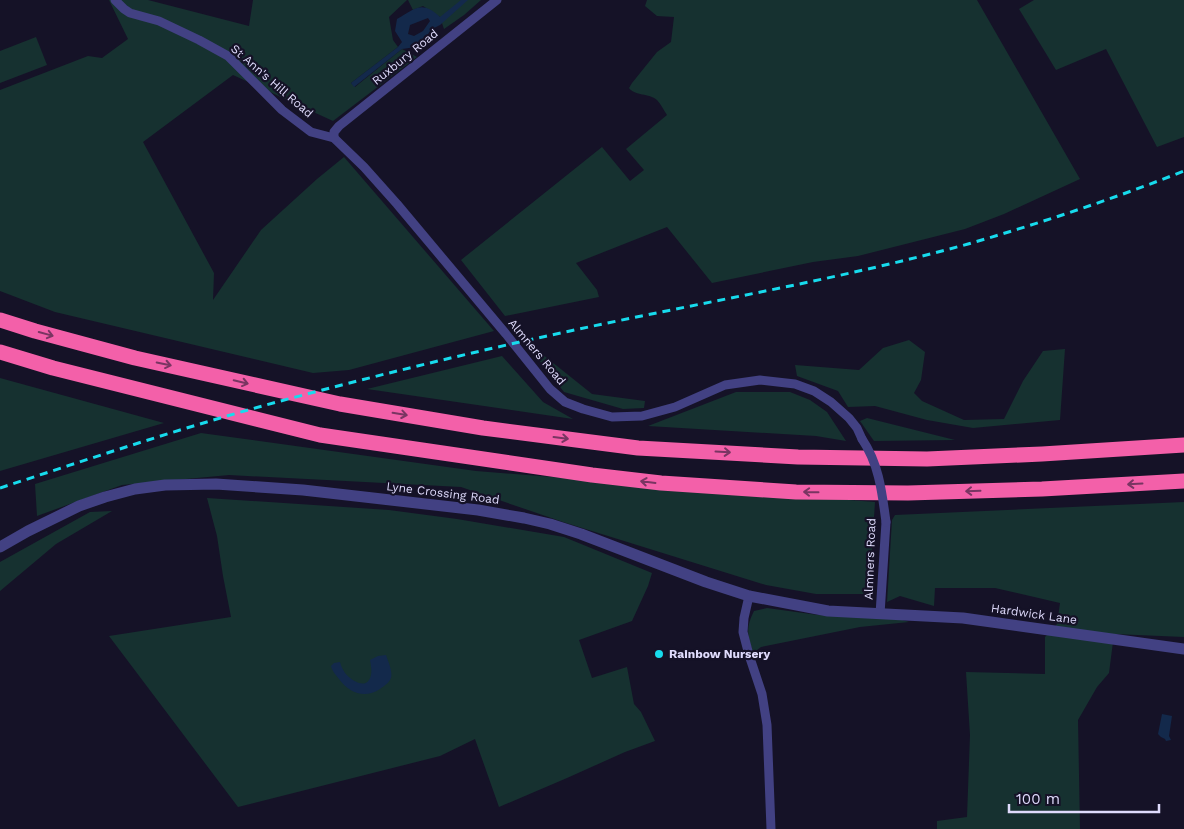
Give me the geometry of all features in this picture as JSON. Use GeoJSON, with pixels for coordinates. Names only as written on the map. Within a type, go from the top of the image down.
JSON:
{"type":"FeatureCollection","features":[{"type":"Feature","properties":{"kind":"highway"},"geometry":{"type":"LineString","coordinates":[[0,320],[135,358],[340,404],[483,428],[638,448],[798,457],[927,459],[1184,445]]}},
{"type":"Feature","properties":{"kind":"highway"},"geometry":{"type":"LineString","coordinates":[[0,352],[53,368],[320,435],[592,475],[661,483],[796,492],[908,493],[1042,489],[1184,481]]}},
{"type":"Feature","properties":{"kind":"street","name":"St Ann's Hill Road"},"geometry":{"type":"LineString","coordinates":[[116,0],[130,13],[160,21],[228,56],[282,110],[311,132],[334,138]]}},
{"type":"Feature","properties":{"kind":"street","name":"Ruxbury Road"},"geometry":{"type":"LineString","coordinates":[[334,138],[334,132],[339,126],[497,0]]}},
{"type":"Feature","properties":{"kind":"street","name":"Almners Road"},"geometry":{"type":"LineString","coordinates":[[334,138],[364,167],[397,204],[550,389],[565,402],[612,417],[642,416],[675,407],[725,385],[760,380],[795,384],[814,391],[831,402],[857,428],[870,450],[872,461],[879,475],[886,522],[880,614]]}},
{"type":"Feature","properties":{"kind":"street","name":"Lyne Crossing Road"},"geometry":{"type":"LineString","coordinates":[[0,547],[79,506],[135,489],[165,485],[216,484],[303,490],[478,510],[524,518],[581,534],[706,582],[749,596],[828,611],[880,614]]}},
{"type":"Feature","properties":{"kind":"street"},"geometry":{"type":"LineString","coordinates":[[749,596],[743,632],[762,694],[767,724],[771,829]]}},
{"type":"Feature","properties":{"kind":"street","name":"Hardwick Lane"},"geometry":{"type":"LineString","coordinates":[[880,614],[963,618],[1184,649]]}},
{"type":"Feature","properties":{"kind":"green space"},"geometry":{"type":"Polygon","coordinates":[[[109,0],[148,0],[249,26],[253,0],[407,0],[389,17],[393,40],[398,47],[351,83],[355,87],[402,49],[417,57],[333,121],[233,75],[143,142],[214,273],[213,300],[261,230],[344,157],[494,331],[349,370],[313,373],[55,312],[0,291],[0,90],[88,56],[102,58],[128,39],[109,0]]]}},
{"type":"Feature","properties":{"kind":"green space"},"geometry":{"type":"Polygon","coordinates":[[[408,0],[481,0],[444,29],[440,17],[423,6],[413,10],[408,0]]]}},
{"type":"Feature","properties":{"kind":"green space"},"geometry":{"type":"Polygon","coordinates":[[[647,0],[977,0],[1080,179],[1004,214],[965,229],[858,256],[813,262],[712,283],[667,227],[576,263],[597,290],[599,297],[505,316],[461,260],[602,147],[630,181],[644,170],[626,149],[667,115],[657,100],[632,91],[629,88],[657,52],[671,42],[674,17],[657,16],[645,6],[647,0]]]}},
{"type":"Feature","properties":{"kind":"green space"},"geometry":{"type":"Polygon","coordinates":[[[1034,0],[1184,0],[1184,137],[1157,147],[1106,49],[1056,70],[1019,9],[1034,0]]]}},
{"type":"Feature","properties":{"kind":"green space"},"geometry":{"type":"Polygon","coordinates":[[[36,37],[47,65],[0,83],[0,51],[36,37]]]}},
{"type":"Feature","properties":{"kind":"green space"},"geometry":{"type":"Polygon","coordinates":[[[909,340],[925,352],[921,380],[914,393],[922,401],[964,420],[1004,419],[1023,381],[1043,351],[1065,349],[1060,420],[973,428],[927,420],[875,406],[848,407],[838,391],[797,376],[795,365],[859,370],[883,348],[909,340]]]}},
{"type":"Feature","properties":{"kind":"green space"},"geometry":{"type":"Polygon","coordinates":[[[531,350],[537,350],[592,394],[645,401],[644,408],[623,409],[564,392],[531,350]]]}},
{"type":"Feature","properties":{"kind":"green space"},"geometry":{"type":"Polygon","coordinates":[[[502,356],[543,402],[573,419],[367,389],[502,356]]]}},
{"type":"Feature","properties":{"kind":"green space"},"geometry":{"type":"Polygon","coordinates":[[[0,378],[164,423],[0,471],[0,378]]]}},
{"type":"Feature","properties":{"kind":"green space"},"geometry":{"type":"Polygon","coordinates":[[[736,392],[790,392],[810,400],[827,412],[846,441],[816,436],[648,426],[736,392]]]}},
{"type":"Feature","properties":{"kind":"green space"},"geometry":{"type":"Polygon","coordinates":[[[867,418],[955,440],[874,441],[860,421],[867,418]]]}},
{"type":"Feature","properties":{"kind":"green space"},"geometry":{"type":"Polygon","coordinates":[[[201,433],[476,471],[875,502],[869,594],[816,594],[766,585],[563,522],[461,487],[229,475],[122,485],[37,516],[35,484],[201,433]]]}},
{"type":"Feature","properties":{"kind":"green space"},"geometry":{"type":"Polygon","coordinates":[[[207,498],[389,510],[564,537],[652,573],[632,621],[579,640],[592,678],[627,667],[634,704],[641,712],[655,741],[625,752],[499,807],[475,739],[440,756],[238,807],[109,636],[231,617],[217,536],[207,498]]]}},
{"type":"Feature","properties":{"kind":"green space"},"geometry":{"type":"Polygon","coordinates":[[[1184,502],[1184,637],[1114,634],[1109,673],[1097,687],[1078,720],[1080,829],[937,829],[937,821],[967,817],[970,735],[966,672],[1045,674],[1045,637],[1057,624],[1060,603],[995,588],[935,588],[934,606],[900,596],[887,602],[892,520],[895,515],[1184,502]]]}},
{"type":"Feature","properties":{"kind":"green space"},"geometry":{"type":"Polygon","coordinates":[[[112,511],[56,544],[0,591],[0,562],[90,512],[112,511]]]}},
{"type":"Feature","properties":{"kind":"green space"},"geometry":{"type":"Polygon","coordinates":[[[767,608],[818,615],[895,618],[909,622],[860,627],[761,647],[753,653],[749,637],[749,623],[754,611],[767,608]]]}},
{"type":"Feature","properties":{"kind":"water"},"geometry":{"type":"Polygon","coordinates":[[[461,0],[468,0],[440,25],[432,29],[416,47],[402,49],[354,87],[351,83],[402,42],[395,31],[397,19],[414,9],[423,7],[440,17],[461,0]],[[428,18],[410,25],[408,34],[414,36],[423,31],[430,21],[428,18]]]}},
{"type":"Feature","properties":{"kind":"water"},"geometry":{"type":"Polygon","coordinates":[[[386,655],[391,670],[391,678],[380,689],[369,694],[352,691],[343,684],[331,666],[334,663],[340,662],[347,675],[363,684],[369,680],[371,675],[370,660],[386,655]]]}},
{"type":"Feature","properties":{"kind":"water"},"geometry":{"type":"Polygon","coordinates":[[[1162,714],[1172,716],[1169,736],[1171,740],[1166,741],[1158,734],[1162,714]]]}},
{"type":"Feature","properties":{"kind":"railway"},"geometry":{"type":"LineString","coordinates":[[0,488],[207,422],[386,374],[570,331],[869,269],[968,244],[1077,210],[1184,171]]}},
{"type":"Feature","properties":{"kind":"place","name":"Rainbow Nursery"},"geometry":{"type":"Point","coordinates":[659,654]}}]}
